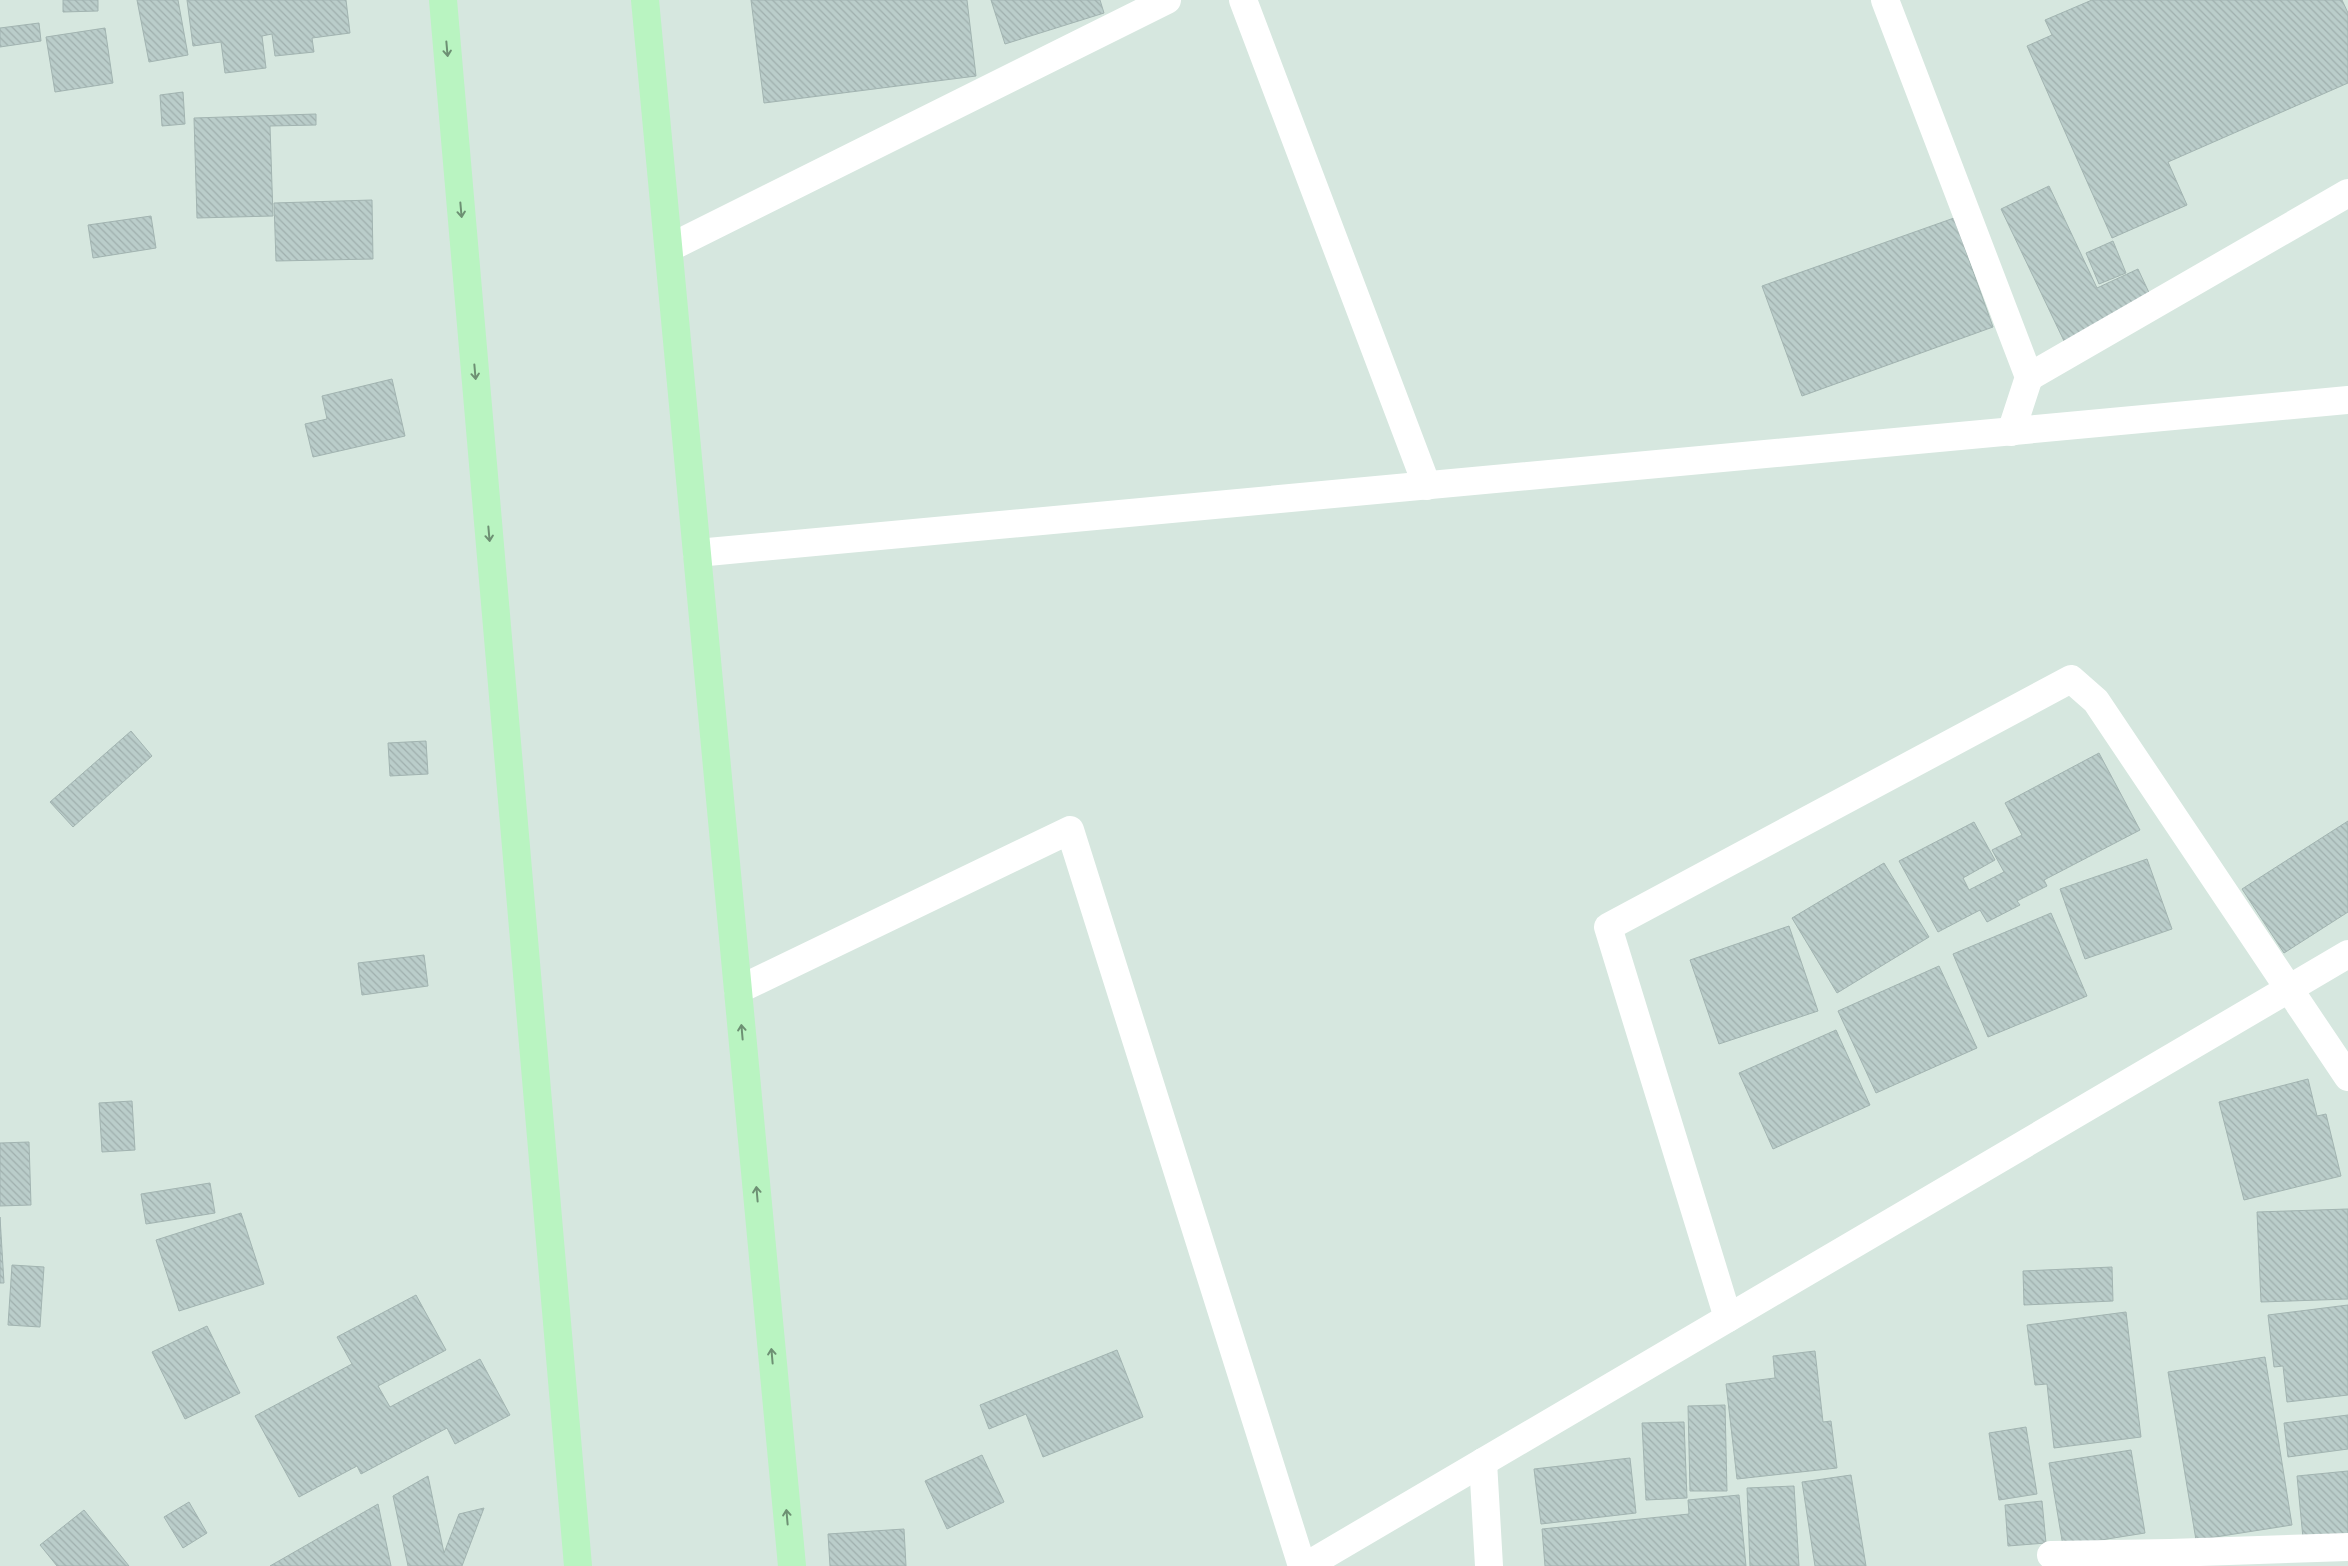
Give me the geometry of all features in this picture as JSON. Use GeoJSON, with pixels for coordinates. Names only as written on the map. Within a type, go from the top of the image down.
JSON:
{"type":"FeatureCollection","features":[{"type":"Feature","properties":{"kind":"main road"},"geometry":{"type":"LineString","coordinates":[[443,0],[578,1566]]}},
{"type":"Feature","properties":{"kind":"main road"},"geometry":{"type":"LineString","coordinates":[[645,0],[792,1566]]}},
{"type":"Feature","properties":{"kind":"street"},"geometry":{"type":"LineString","coordinates":[[669,248],[1167,0]]}},
{"type":"Feature","properties":{"kind":"street"},"geometry":{"type":"LineString","coordinates":[[1243,0],[1427,486]]}},
{"type":"Feature","properties":{"kind":"street"},"geometry":{"type":"LineString","coordinates":[[1885,0],[2029,376],[2011,432]]}},
{"type":"Feature","properties":{"kind":"street"},"geometry":{"type":"LineString","coordinates":[[2029,376],[2348,192]]}},
{"type":"Feature","properties":{"kind":"street"},"geometry":{"type":"LineString","coordinates":[[697,554],[2348,400]]}},
{"type":"Feature","properties":{"kind":"street"},"geometry":{"type":"LineString","coordinates":[[1728,1318],[1608,927],[2072,680],[2096,701],[2348,1077]]}},
{"type":"Feature","properties":{"kind":"street"},"geometry":{"type":"LineString","coordinates":[[738,990],[1070,830],[1302,1566]]}},
{"type":"Feature","properties":{"kind":"street"},"geometry":{"type":"LineString","coordinates":[[1306,1566],[2348,954]]}},
{"type":"Feature","properties":{"kind":"street"},"geometry":{"type":"LineString","coordinates":[[1483,1462],[1489,1566]]}},
{"type":"Feature","properties":{"kind":"street"},"geometry":{"type":"LineString","coordinates":[[2050,1555],[2170,1554],[2348,1547]]}},
{"type":"Feature","properties":{"kind":"building"},"geometry":{"type":"Polygon","coordinates":[[[63,0],[98,0],[98,11],[63,12],[63,0]]]}},
{"type":"Feature","properties":{"kind":"building"},"geometry":{"type":"Polygon","coordinates":[[[137,0],[178,0],[188,55],[149,62],[137,0]]]}},
{"type":"Feature","properties":{"kind":"building"},"geometry":{"type":"Polygon","coordinates":[[[187,0],[346,0],[350,33],[312,38],[314,52],[275,56],[272,34],[262,36],[266,68],[225,73],[221,42],[193,46],[187,0]]]}},
{"type":"Feature","properties":{"kind":"building"},"geometry":{"type":"Polygon","coordinates":[[[751,0],[967,0],[976,76],[764,103],[751,0]]]}},
{"type":"Feature","properties":{"kind":"building"},"geometry":{"type":"Polygon","coordinates":[[[991,0],[1100,0],[1104,13],[1005,44],[991,0]]]}},
{"type":"Feature","properties":{"kind":"building"},"geometry":{"type":"Polygon","coordinates":[[[2092,0],[2342,0],[2348,13],[2348,83],[2168,162],[2187,205],[2112,238],[2027,46],[2052,35],[2045,20],[2092,0]]]}},
{"type":"Feature","properties":{"kind":"building"},"geometry":{"type":"Polygon","coordinates":[[[39,23],[41,41],[0,47],[0,28],[39,23]]]}},
{"type":"Feature","properties":{"kind":"building"},"geometry":{"type":"Polygon","coordinates":[[[105,28],[113,83],[55,92],[46,37],[105,28]]]}},
{"type":"Feature","properties":{"kind":"building"},"geometry":{"type":"Polygon","coordinates":[[[183,92],[185,124],[162,126],[160,95],[183,92]]]}},
{"type":"Feature","properties":{"kind":"building"},"geometry":{"type":"Polygon","coordinates":[[[316,114],[316,125],[270,126],[273,216],[197,218],[194,118],[316,114]]]}},
{"type":"Feature","properties":{"kind":"building"},"geometry":{"type":"Polygon","coordinates":[[[2049,186],[2097,288],[2138,269],[2152,299],[2064,341],[2001,209],[2049,186]]]}},
{"type":"Feature","properties":{"kind":"building"},"geometry":{"type":"Polygon","coordinates":[[[372,200],[373,259],[276,261],[274,203],[372,200]]]}},
{"type":"Feature","properties":{"kind":"building"},"geometry":{"type":"Polygon","coordinates":[[[151,216],[156,248],[93,258],[88,225],[151,216]]]}},
{"type":"Feature","properties":{"kind":"building"},"geometry":{"type":"Polygon","coordinates":[[[1954,218],[1993,327],[1802,396],[1762,286],[1954,218]]]}},
{"type":"Feature","properties":{"kind":"building"},"geometry":{"type":"Polygon","coordinates":[[[2113,241],[2126,273],[2099,284],[2086,253],[2113,241]]]}},
{"type":"Feature","properties":{"kind":"building"},"geometry":{"type":"Polygon","coordinates":[[[392,379],[405,436],[313,457],[305,424],[327,419],[322,396],[392,379]]]}},
{"type":"Feature","properties":{"kind":"building"},"geometry":{"type":"Polygon","coordinates":[[[131,731],[152,756],[73,827],[50,802],[131,731]]]}},
{"type":"Feature","properties":{"kind":"building"},"geometry":{"type":"Polygon","coordinates":[[[426,741],[428,774],[390,776],[388,743],[426,741]]]}},
{"type":"Feature","properties":{"kind":"building"},"geometry":{"type":"Polygon","coordinates":[[[2099,753],[2140,830],[2044,880],[2047,886],[2017,901],[2020,905],[1987,922],[1980,910],[1938,932],[1899,861],[1974,822],[1995,860],[1963,878],[1969,890],[2004,872],[1992,850],[2022,835],[2005,803],[2099,753]]]}},
{"type":"Feature","properties":{"kind":"building"},"geometry":{"type":"Polygon","coordinates":[[[2348,821],[2348,912],[2284,953],[2242,889],[2348,821]]]}},
{"type":"Feature","properties":{"kind":"building"},"geometry":{"type":"Polygon","coordinates":[[[2147,859],[2172,929],[2085,959],[2060,889],[2147,859]]]}},
{"type":"Feature","properties":{"kind":"building"},"geometry":{"type":"Polygon","coordinates":[[[1884,863],[1929,937],[1837,993],[1792,918],[1884,863]]]}},
{"type":"Feature","properties":{"kind":"building"},"geometry":{"type":"Polygon","coordinates":[[[2051,913],[2087,996],[1988,1037],[1953,954],[2051,913]]]}},
{"type":"Feature","properties":{"kind":"building"},"geometry":{"type":"Polygon","coordinates":[[[1789,926],[1818,1011],[1719,1044],[1690,960],[1789,926]]]}},
{"type":"Feature","properties":{"kind":"building"},"geometry":{"type":"Polygon","coordinates":[[[424,955],[428,986],[362,995],[358,963],[424,955]]]}},
{"type":"Feature","properties":{"kind":"building"},"geometry":{"type":"Polygon","coordinates":[[[1939,966],[1977,1048],[1876,1093],[1838,1011],[1939,966]]]}},
{"type":"Feature","properties":{"kind":"building"},"geometry":{"type":"Polygon","coordinates":[[[1836,1030],[1870,1105],[1773,1149],[1739,1073],[1836,1030]]]}},
{"type":"Feature","properties":{"kind":"building"},"geometry":{"type":"Polygon","coordinates":[[[2308,1079],[2317,1116],[2326,1114],[2341,1176],[2244,1200],[2219,1102],[2308,1079]]]}},
{"type":"Feature","properties":{"kind":"building"},"geometry":{"type":"Polygon","coordinates":[[[132,1101],[135,1150],[102,1152],[99,1103],[132,1101]]]}},
{"type":"Feature","properties":{"kind":"building"},"geometry":{"type":"Polygon","coordinates":[[[29,1142],[31,1205],[0,1206],[0,1143],[29,1142]]]}},
{"type":"Feature","properties":{"kind":"building"},"geometry":{"type":"Polygon","coordinates":[[[210,1183],[215,1213],[146,1224],[141,1194],[210,1183]]]}},
{"type":"Feature","properties":{"kind":"building"},"geometry":{"type":"Polygon","coordinates":[[[2348,1209],[2348,1299],[2261,1302],[2257,1212],[2348,1209]]]}},
{"type":"Feature","properties":{"kind":"building"},"geometry":{"type":"Polygon","coordinates":[[[241,1213],[264,1284],[179,1311],[156,1240],[241,1213]]]}},
{"type":"Feature","properties":{"kind":"building"},"geometry":{"type":"Polygon","coordinates":[[[0,1217],[4,1283],[0,1283],[0,1217]]]}},
{"type":"Feature","properties":{"kind":"building"},"geometry":{"type":"Polygon","coordinates":[[[12,1265],[44,1267],[40,1327],[8,1325],[12,1265]]]}},
{"type":"Feature","properties":{"kind":"building"},"geometry":{"type":"Polygon","coordinates":[[[2112,1267],[2113,1301],[2024,1305],[2023,1271],[2112,1267]]]}},
{"type":"Feature","properties":{"kind":"building"},"geometry":{"type":"Polygon","coordinates":[[[416,1295],[446,1350],[378,1386],[390,1407],[480,1359],[510,1415],[455,1444],[447,1428],[361,1474],[357,1466],[299,1497],[255,1416],[352,1364],[337,1337],[416,1295]]]}},
{"type":"Feature","properties":{"kind":"building"},"geometry":{"type":"Polygon","coordinates":[[[2348,1305],[2348,1395],[2287,1402],[2283,1366],[2274,1367],[2268,1315],[2348,1305]]]}},
{"type":"Feature","properties":{"kind":"building"},"geometry":{"type":"Polygon","coordinates":[[[2126,1312],[2141,1437],[2054,1448],[2047,1384],[2035,1385],[2027,1325],[2126,1312]]]}},
{"type":"Feature","properties":{"kind":"building"},"geometry":{"type":"Polygon","coordinates":[[[207,1326],[240,1393],[185,1419],[152,1352],[207,1326]]]}},
{"type":"Feature","properties":{"kind":"building"},"geometry":{"type":"Polygon","coordinates":[[[1117,1350],[1143,1417],[1043,1457],[1026,1414],[989,1429],[980,1405],[1117,1350]]]}},
{"type":"Feature","properties":{"kind":"building"},"geometry":{"type":"Polygon","coordinates":[[[1815,1351],[1823,1422],[1831,1421],[1837,1468],[1737,1479],[1726,1384],[1775,1378],[1773,1356],[1815,1351]]]}},
{"type":"Feature","properties":{"kind":"building"},"geometry":{"type":"Polygon","coordinates":[[[2265,1357],[2292,1525],[2196,1540],[2168,1372],[2265,1357]]]}},
{"type":"Feature","properties":{"kind":"building"},"geometry":{"type":"Polygon","coordinates":[[[1725,1405],[1727,1491],[1690,1491],[1688,1406],[1725,1405]]]}},
{"type":"Feature","properties":{"kind":"building"},"geometry":{"type":"Polygon","coordinates":[[[2348,1415],[2348,1449],[2288,1457],[2284,1423],[2348,1415]]]}},
{"type":"Feature","properties":{"kind":"building"},"geometry":{"type":"Polygon","coordinates":[[[1684,1422],[1687,1498],[1646,1500],[1642,1423],[1684,1422]]]}},
{"type":"Feature","properties":{"kind":"building"},"geometry":{"type":"Polygon","coordinates":[[[2026,1427],[2037,1494],[1999,1500],[1989,1433],[2026,1427]]]}},
{"type":"Feature","properties":{"kind":"building"},"geometry":{"type":"Polygon","coordinates":[[[2131,1450],[2145,1533],[2063,1546],[2049,1463],[2131,1450]]]}},
{"type":"Feature","properties":{"kind":"building"},"geometry":{"type":"Polygon","coordinates":[[[982,1455],[1004,1502],[947,1529],[925,1481],[982,1455]]]}},
{"type":"Feature","properties":{"kind":"building"},"geometry":{"type":"Polygon","coordinates":[[[1630,1458],[1636,1513],[1541,1524],[1534,1469],[1630,1458]]]}},
{"type":"Feature","properties":{"kind":"building"},"geometry":{"type":"Polygon","coordinates":[[[2348,1471],[2348,1534],[2303,1538],[2297,1476],[2348,1471]]]}},
{"type":"Feature","properties":{"kind":"building"},"geometry":{"type":"Polygon","coordinates":[[[1851,1475],[1866,1566],[1815,1566],[1802,1482],[1851,1475]]]}},
{"type":"Feature","properties":{"kind":"building"},"geometry":{"type":"Polygon","coordinates":[[[428,1476],[444,1553],[459,1514],[484,1508],[462,1566],[408,1566],[393,1496],[428,1476]]]}},
{"type":"Feature","properties":{"kind":"building"},"geometry":{"type":"Polygon","coordinates":[[[1794,1486],[1799,1566],[1750,1566],[1747,1488],[1794,1486]]]}},
{"type":"Feature","properties":{"kind":"building"},"geometry":{"type":"Polygon","coordinates":[[[1739,1495],[1746,1566],[1545,1566],[1542,1529],[1689,1514],[1688,1500],[1739,1495]]]}},
{"type":"Feature","properties":{"kind":"building"},"geometry":{"type":"Polygon","coordinates":[[[2042,1501],[2046,1543],[2008,1546],[2005,1505],[2042,1501]]]}},
{"type":"Feature","properties":{"kind":"building"},"geometry":{"type":"Polygon","coordinates":[[[189,1502],[207,1533],[183,1548],[164,1517],[189,1502]]]}},
{"type":"Feature","properties":{"kind":"building"},"geometry":{"type":"Polygon","coordinates":[[[378,1504],[391,1566],[270,1566],[378,1504]]]}},
{"type":"Feature","properties":{"kind":"building"},"geometry":{"type":"Polygon","coordinates":[[[84,1510],[129,1566],[57,1566],[40,1545],[84,1510]]]}},
{"type":"Feature","properties":{"kind":"building"},"geometry":{"type":"Polygon","coordinates":[[[904,1529],[906,1566],[830,1566],[828,1534],[904,1529]]]}}]}
